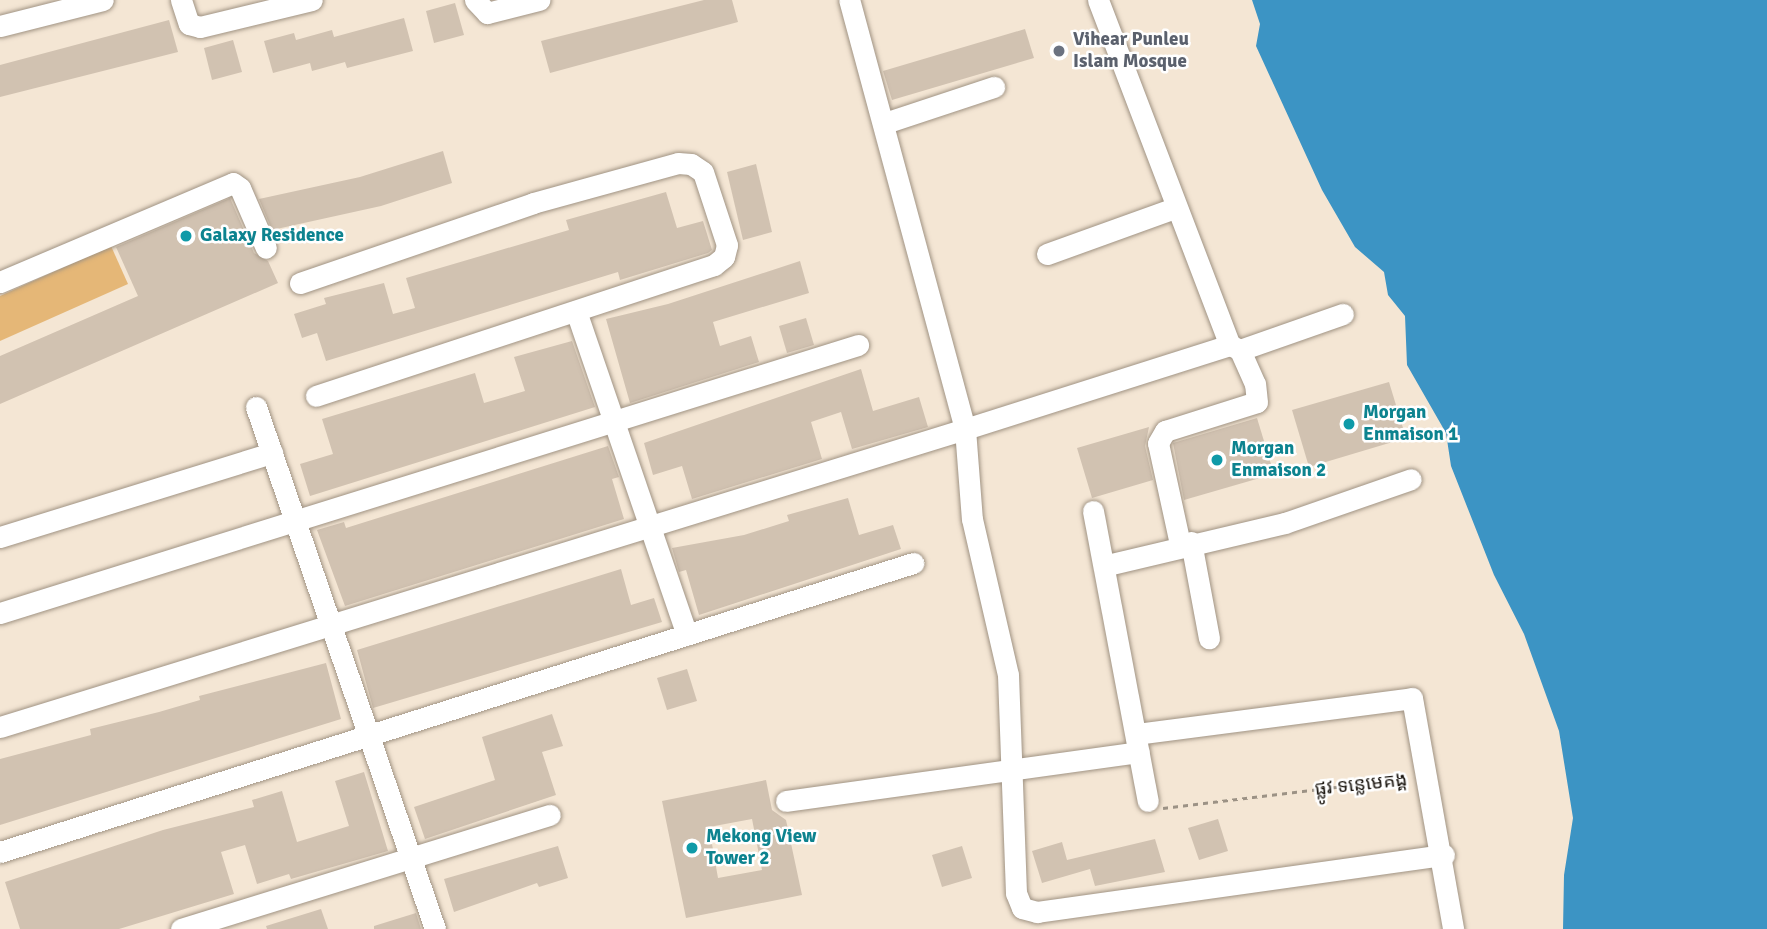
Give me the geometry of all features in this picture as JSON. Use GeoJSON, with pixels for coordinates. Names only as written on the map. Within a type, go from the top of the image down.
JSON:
{"type":"FeatureCollection","features":[{"type":"Feature","properties":{"kind":"street"},"geometry":{"type":"LineString","coordinates":[[0,26],[103,0]]}},
{"type":"Feature","properties":{"kind":"street"},"geometry":{"type":"LineString","coordinates":[[181,0],[190,24],[200,27],[312,0]]}},
{"type":"Feature","properties":{"kind":"street"},"geometry":{"type":"LineString","coordinates":[[475,0],[487,13],[539,0]]}},
{"type":"Feature","properties":{"kind":"street"},"geometry":{"type":"LineString","coordinates":[[849,0],[885,123],[965,429],[972,519],[1008,675],[1016,893],[1022,908],[1037,912],[1444,855]]}},
{"type":"Feature","properties":{"kind":"street"},"geometry":{"type":"LineString","coordinates":[[1098,0],[1175,208],[1235,348],[1255,384],[1257,402],[1165,431],[1160,438],[1209,638]]}},
{"type":"Feature","properties":{"kind":"street"},"geometry":{"type":"LineString","coordinates":[[885,123],[994,87]]}},
{"type":"Feature","properties":{"kind":"street"},"geometry":{"type":"LineString","coordinates":[[300,283],[533,203],[678,163],[691,164],[703,172],[727,245],[724,257],[714,265],[316,396]]}},
{"type":"Feature","properties":{"kind":"street"},"geometry":{"type":"LineString","coordinates":[[0,282],[233,183],[240,188],[266,248]]}},
{"type":"Feature","properties":{"kind":"street"},"geometry":{"type":"LineString","coordinates":[[1046,254],[1175,208]]}},
{"type":"Feature","properties":{"kind":"street"},"geometry":{"type":"LineString","coordinates":[[576,311],[687,635]]}},
{"type":"Feature","properties":{"kind":"street"},"geometry":{"type":"LineString","coordinates":[[0,727],[1343,314]]}},
{"type":"Feature","properties":{"kind":"street"},"geometry":{"type":"LineString","coordinates":[[0,613],[858,345]]}},
{"type":"Feature","properties":{"kind":"street"},"geometry":{"type":"LineString","coordinates":[[256,407],[366,736],[380,759],[435,929]]}},
{"type":"Feature","properties":{"kind":"street"},"geometry":{"type":"LineString","coordinates":[[0,537],[272,453]]}},
{"type":"Feature","properties":{"kind":"street"},"geometry":{"type":"LineString","coordinates":[[1107,565],[1185,543],[1285,523],[1411,479]]}},
{"type":"Feature","properties":{"kind":"street"},"geometry":{"type":"LineString","coordinates":[[1094,511],[1107,565],[1148,801]]}},
{"type":"Feature","properties":{"kind":"street"},"geometry":{"type":"LineString","coordinates":[[0,852],[913,563]]}},
{"type":"Feature","properties":{"kind":"street"},"geometry":{"type":"LineString","coordinates":[[786,802],[1110,755],[1138,743],[1412,698],[1428,783]]}},
{"type":"Feature","properties":{"kind":"street","name":"ផ្លូវ ទន្លេមេគង្គ"},"geometry":{"type":"LineString","coordinates":[[1428,783],[1444,855],[1453,929]]}},
{"type":"Feature","properties":{"kind":"street"},"geometry":{"type":"LineString","coordinates":[[181,929],[550,815]]}},
{"type":"Feature","properties":{"kind":"path","name":"ផ្លូវ ទន្លេមេគង្គ"},"geometry":{"type":"LineString","coordinates":[[1148,801],[1166,809],[1406,778],[1428,783]]}},
{"type":"Feature","properties":{"kind":"shaded area"},"geometry":{"type":"Polygon","coordinates":[[[111,246],[128,284],[0,341],[0,296],[111,246]]]}},
{"type":"Feature","properties":{"kind":"water"},"geometry":{"type":"Polygon","coordinates":[[[1252,0],[1767,0],[1767,929],[1563,929],[1564,875],[1573,818],[1559,731],[1524,634],[1494,575],[1451,466],[1446,433],[1407,365],[1405,316],[1388,295],[1384,272],[1355,247],[1322,190],[1256,46],[1260,24],[1252,0]]]}},
{"type":"Feature","properties":{"kind":"building"},"geometry":{"type":"Polygon","coordinates":[[[704,0],[732,0],[738,22],[550,73],[541,41],[704,0]]]}},
{"type":"Feature","properties":{"kind":"building"},"geometry":{"type":"Polygon","coordinates":[[[455,3],[464,35],[434,43],[426,11],[455,3]]]}},
{"type":"Feature","properties":{"kind":"building"},"geometry":{"type":"Polygon","coordinates":[[[404,18],[413,51],[347,68],[345,62],[312,71],[310,63],[273,73],[264,41],[294,33],[296,40],[332,30],[334,37],[404,18]]]}},
{"type":"Feature","properties":{"kind":"building"},"geometry":{"type":"Polygon","coordinates":[[[169,20],[178,52],[0,97],[0,65],[169,20]]]}},
{"type":"Feature","properties":{"kind":"building"},"geometry":{"type":"Polygon","coordinates":[[[1025,29],[1034,58],[892,100],[883,71],[1025,29]]]}},
{"type":"Feature","properties":{"kind":"building"},"geometry":{"type":"Polygon","coordinates":[[[233,40],[242,72],[212,80],[204,48],[233,40]]]}},
{"type":"Feature","properties":{"kind":"building"},"geometry":{"type":"Polygon","coordinates":[[[443,151],[452,183],[381,206],[272,230],[259,199],[360,177],[443,151]]]}},
{"type":"Feature","properties":{"kind":"building"},"geometry":{"type":"Polygon","coordinates":[[[756,164],[772,232],[743,240],[727,172],[756,164]]]}},
{"type":"Feature","properties":{"kind":"building"},"geometry":{"type":"Polygon","coordinates":[[[666,192],[677,228],[703,221],[712,250],[708,253],[620,280],[618,272],[326,361],[317,333],[302,338],[294,314],[326,304],[324,298],[384,283],[393,314],[415,308],[406,278],[569,230],[566,220],[666,192]]]}},
{"type":"Feature","properties":{"kind":"building"},"geometry":{"type":"Polygon","coordinates":[[[230,198],[254,253],[268,261],[278,283],[0,404],[0,356],[138,296],[116,247],[230,198]]]}},
{"type":"Feature","properties":{"kind":"building"},"geometry":{"type":"Polygon","coordinates":[[[800,261],[809,293],[713,322],[720,346],[751,336],[759,362],[630,403],[606,319],[668,304],[800,261]]]}},
{"type":"Feature","properties":{"kind":"building"},"geometry":{"type":"Polygon","coordinates":[[[806,318],[814,345],[787,353],[779,326],[806,318]]]}},
{"type":"Feature","properties":{"kind":"building"},"geometry":{"type":"Polygon","coordinates":[[[572,341],[595,407],[310,496],[300,464],[333,454],[322,419],[475,373],[484,403],[525,391],[514,357],[572,341]]]}},
{"type":"Feature","properties":{"kind":"building"},"geometry":{"type":"Polygon","coordinates":[[[861,369],[873,411],[919,397],[928,427],[852,449],[841,412],[811,422],[822,459],[692,499],[682,466],[653,475],[644,443],[861,369]]]}},
{"type":"Feature","properties":{"kind":"building","name":"Morgan Enmaison 1"},"geometry":{"type":"Polygon","coordinates":[[[1389,382],[1406,438],[1309,467],[1292,410],[1389,382]]]}},
{"type":"Feature","properties":{"kind":"building","name":"Morgan Enmaison 2"},"geometry":{"type":"Polygon","coordinates":[[[1257,418],[1274,474],[1184,500],[1173,443],[1257,418]]]}},
{"type":"Feature","properties":{"kind":"building"},"geometry":{"type":"Polygon","coordinates":[[[1149,427],[1145,446],[1153,480],[1092,498],[1077,448],[1149,427]]]}},
{"type":"Feature","properties":{"kind":"building"},"geometry":{"type":"Polygon","coordinates":[[[608,446],[619,477],[612,479],[624,519],[345,606],[317,530],[344,522],[346,528],[608,446]]]}},
{"type":"Feature","properties":{"kind":"building"},"geometry":{"type":"Polygon","coordinates":[[[848,498],[859,535],[893,525],[901,549],[699,615],[686,570],[679,572],[672,548],[744,535],[789,521],[787,515],[848,498]]]}},
{"type":"Feature","properties":{"kind":"building"},"geometry":{"type":"Polygon","coordinates":[[[621,569],[631,605],[654,598],[662,622],[373,708],[357,650],[621,569]]]}},
{"type":"Feature","properties":{"kind":"building"},"geometry":{"type":"Polygon","coordinates":[[[326,663],[341,719],[0,825],[0,759],[91,735],[90,729],[200,700],[199,696],[326,663]]]}},
{"type":"Feature","properties":{"kind":"building"},"geometry":{"type":"Polygon","coordinates":[[[687,669],[697,701],[667,710],[657,678],[687,669]]]}},
{"type":"Feature","properties":{"kind":"building"},"geometry":{"type":"Polygon","coordinates":[[[552,714],[563,746],[542,752],[556,795],[425,839],[414,807],[495,780],[482,737],[552,714]]]}},
{"type":"Feature","properties":{"kind":"building"},"geometry":{"type":"Polygon","coordinates":[[[364,772],[388,851],[291,879],[289,874],[257,884],[245,845],[221,852],[234,894],[119,929],[20,929],[5,882],[163,830],[254,807],[252,800],[282,791],[297,842],[349,826],[335,781],[364,772]]]}},
{"type":"Feature","properties":{"kind":"building","name":"Mekong View Tower 2"},"geometry":{"type":"Polygon","coordinates":[[[766,780],[772,810],[786,820],[802,895],[686,918],[662,801],[766,780]],[[752,819],[709,827],[718,878],[762,870],[752,819]]]}},
{"type":"Feature","properties":{"kind":"building"},"geometry":{"type":"Polygon","coordinates":[[[1218,819],[1228,851],[1199,860],[1188,828],[1218,819]]]}},
{"type":"Feature","properties":{"kind":"building"},"geometry":{"type":"Polygon","coordinates":[[[1155,839],[1165,872],[1095,886],[1090,869],[1042,883],[1032,851],[1062,842],[1067,860],[1155,839]]]}},
{"type":"Feature","properties":{"kind":"building"},"geometry":{"type":"Polygon","coordinates":[[[558,846],[568,878],[539,887],[537,883],[454,912],[444,879],[558,846]]]}},
{"type":"Feature","properties":{"kind":"building"},"geometry":{"type":"Polygon","coordinates":[[[962,846],[972,878],[942,887],[932,855],[962,846]]]}},
{"type":"Feature","properties":{"kind":"building"},"geometry":{"type":"Polygon","coordinates":[[[321,909],[328,929],[267,929],[266,926],[321,909]]]}},
{"type":"Feature","properties":{"kind":"building"},"geometry":{"type":"Polygon","coordinates":[[[416,913],[421,929],[374,929],[374,926],[416,913]]]}},
{"type":"Feature","properties":{"kind":"place","name":"Vihear Punleu Islam Mosque"},"geometry":{"type":"Point","coordinates":[1059,51]}},
{"type":"Feature","properties":{"kind":"place","name":"Galaxy Residence"},"geometry":{"type":"Point","coordinates":[186,236]}},
{"type":"Feature","properties":{"kind":"place","name":"Morgan Enmaison 1"},"geometry":{"type":"Point","coordinates":[1349,424]}},
{"type":"Feature","properties":{"kind":"place","name":"Morgan Enmaison 2"},"geometry":{"type":"Point","coordinates":[1217,460]}},
{"type":"Feature","properties":{"kind":"place","name":"Mekong View Tower 2"},"geometry":{"type":"Point","coordinates":[692,848]}}]}
